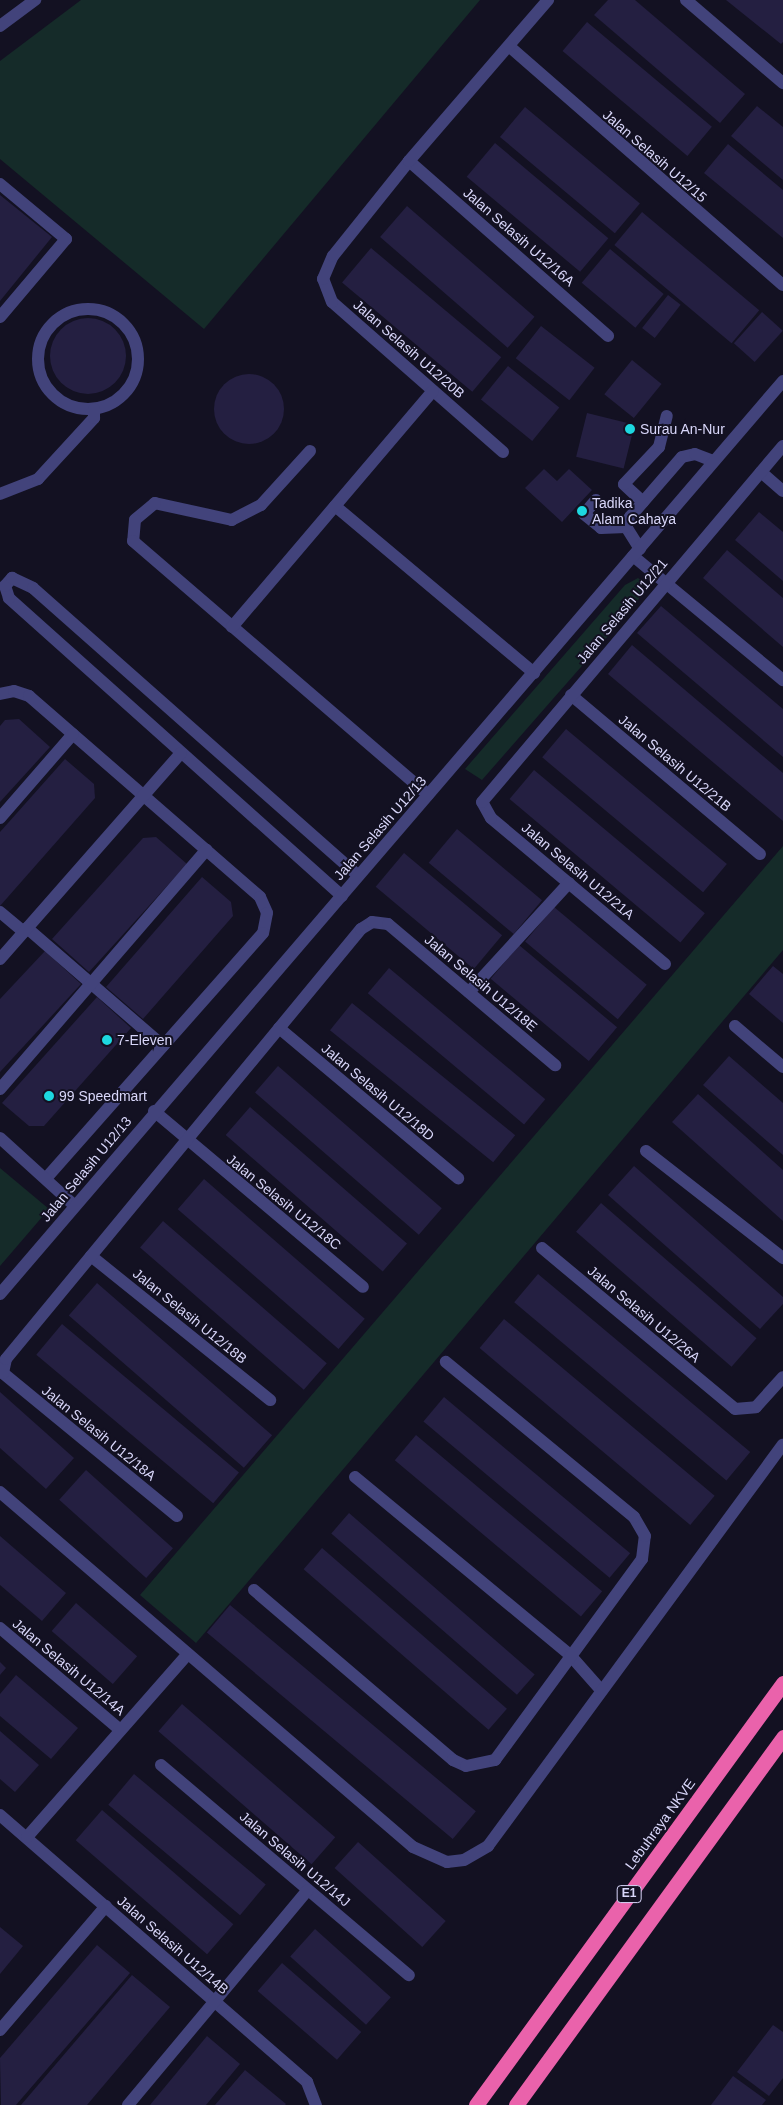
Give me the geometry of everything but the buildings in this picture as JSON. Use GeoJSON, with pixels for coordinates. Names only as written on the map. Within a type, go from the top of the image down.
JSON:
{"type":"FeatureCollection","features":[{"type":"Feature","properties":{"kind":"highway","name":"Lebuhraya NKVE"},"geometry":{"type":"LineString","coordinates":[[476,2105],[783,1683]]}},
{"type":"Feature","properties":{"kind":"highway","name":"E1"},"geometry":{"type":"LineString","coordinates":[[516,2105],[783,1738]]}},
{"type":"Feature","properties":{"kind":"street"},"geometry":{"type":"LineString","coordinates":[[0,26],[35,0]]}},
{"type":"Feature","properties":{"kind":"street","name":"Jalan Selasih U12/20B"},"geometry":{"type":"LineString","coordinates":[[503,452],[332,302],[323,279],[333,256],[409,161],[510,47],[548,0]]}},
{"type":"Feature","properties":{"kind":"street"},"geometry":{"type":"LineString","coordinates":[[686,0],[783,83]]}},
{"type":"Feature","properties":{"kind":"street","name":"Jalan Selasih U12/15"},"geometry":{"type":"LineString","coordinates":[[510,47],[783,285]]}},
{"type":"Feature","properties":{"kind":"street","name":"Jalan Selasih U12/16A"},"geometry":{"type":"LineString","coordinates":[[409,161],[608,336]]}},
{"type":"Feature","properties":{"kind":"street"},"geometry":{"type":"LineString","coordinates":[[0,184],[66,239],[0,317]]}},
{"type":"Feature","properties":{"kind":"street"},"geometry":{"type":"LineString","coordinates":[[78,310],[98,310],[118,318],[132,334],[138,354],[136,375],[125,393],[94,409],[58,400],[44,384],[38,364],[40,344],[50,325],[78,310]]}},
{"type":"Feature","properties":{"kind":"street","name":"Jalan Selasih U12/13"},"geometry":{"type":"LineString","coordinates":[[0,1294],[154,1111],[534,673],[637,552],[711,460],[783,381]]}},
{"type":"Feature","properties":{"kind":"street"},"geometry":{"type":"LineString","coordinates":[[232,627],[433,391]]}},
{"type":"Feature","properties":{"kind":"street"},"geometry":{"type":"LineString","coordinates":[[0,494],[38,479],[94,418],[94,409]]}},
{"type":"Feature","properties":{"kind":"street"},"geometry":{"type":"LineString","coordinates":[[643,502],[624,484],[658,447],[666,416]]}},
{"type":"Feature","properties":{"kind":"street","name":"Jalan Selasih U12/21"},"geometry":{"type":"LineString","coordinates":[[485,796],[664,583],[783,446]]}},
{"type":"Feature","properties":{"kind":"street"},"geometry":{"type":"LineString","coordinates":[[310,451],[261,504],[232,520],[155,503],[135,520],[133,541],[428,795]]}},
{"type":"Feature","properties":{"kind":"street"},"geometry":{"type":"LineString","coordinates":[[626,527],[643,502],[682,456],[695,454],[711,460]]}},
{"type":"Feature","properties":{"kind":"street"},"geometry":{"type":"LineString","coordinates":[[761,472],[783,491]]}},
{"type":"Feature","properties":{"kind":"street"},"geometry":{"type":"LineString","coordinates":[[596,500],[584,514],[601,528],[626,527]]}},
{"type":"Feature","properties":{"kind":"street"},"geometry":{"type":"LineString","coordinates":[[335,506],[534,673]]}},
{"type":"Feature","properties":{"kind":"street"},"geometry":{"type":"LineString","coordinates":[[626,527],[637,552],[664,583],[783,680]]}},
{"type":"Feature","properties":{"kind":"street"},"geometry":{"type":"LineString","coordinates":[[342,896],[9,598],[5,586],[12,578],[33,588],[358,876]]}},
{"type":"Feature","properties":{"kind":"street"},"geometry":{"type":"LineString","coordinates":[[0,694],[14,691],[29,696],[260,897],[267,913],[263,933],[46,1178]]}},
{"type":"Feature","properties":{"kind":"street","name":"Jalan Selasih U12/21B"},"geometry":{"type":"LineString","coordinates":[[571,694],[760,854]]}},
{"type":"Feature","properties":{"kind":"street"},"geometry":{"type":"LineString","coordinates":[[0,818],[73,734]]}},
{"type":"Feature","properties":{"kind":"street"},"geometry":{"type":"LineString","coordinates":[[0,959],[181,752]]}},
{"type":"Feature","properties":{"kind":"street","name":"Jalan Selasih U12/21A"},"geometry":{"type":"LineString","coordinates":[[485,796],[484,808],[491,818],[665,964]]}},
{"type":"Feature","properties":{"kind":"street"},"geometry":{"type":"LineString","coordinates":[[0,1089],[206,850]]}},
{"type":"Feature","properties":{"kind":"street"},"geometry":{"type":"LineString","coordinates":[[469,992],[569,883]]}},
{"type":"Feature","properties":{"kind":"street"},"geometry":{"type":"LineString","coordinates":[[0,912],[91,984],[163,1046]]}},
{"type":"Feature","properties":{"kind":"street","name":"Jalan Selasih U12/18E"},"geometry":{"type":"LineString","coordinates":[[279,1028],[360,928],[372,922],[388,924],[555,1065]]}},
{"type":"Feature","properties":{"kind":"street"},"geometry":{"type":"LineString","coordinates":[[735,1026],[783,1067]]}},
{"type":"Feature","properties":{"kind":"street"},"geometry":{"type":"LineString","coordinates":[[91,1256],[279,1028]]}},
{"type":"Feature","properties":{"kind":"street","name":"Jalan Selasih U12/18D"},"geometry":{"type":"LineString","coordinates":[[279,1028],[458,1178]]}},
{"type":"Feature","properties":{"kind":"street","name":"Jalan Selasih U12/18C"},"geometry":{"type":"LineString","coordinates":[[154,1111],[186,1141],[363,1287]]}},
{"type":"Feature","properties":{"kind":"street"},"geometry":{"type":"LineString","coordinates":[[0,1138],[75,1206]]}},
{"type":"Feature","properties":{"kind":"street"},"geometry":{"type":"LineString","coordinates":[[646,1152],[783,1258]]}},
{"type":"Feature","properties":{"kind":"street","name":"Jalan Selasih U12/26A"},"geometry":{"type":"LineString","coordinates":[[542,1248],[735,1409],[756,1408],[783,1376]]}},
{"type":"Feature","properties":{"kind":"street","name":"Jalan Selasih U12/18A"},"geometry":{"type":"LineString","coordinates":[[91,1256],[6,1359],[3,1373],[177,1516]]}},
{"type":"Feature","properties":{"kind":"street","name":"Jalan Selasih U12/18B"},"geometry":{"type":"LineString","coordinates":[[91,1256],[270,1400]]}},
{"type":"Feature","properties":{"kind":"street"},"geometry":{"type":"LineString","coordinates":[[254,1590],[453,1760],[466,1766],[496,1760],[570,1655],[642,1558],[645,1536],[641,1526],[446,1362]]}},
{"type":"Feature","properties":{"kind":"street"},"geometry":{"type":"LineString","coordinates":[[0,1492],[413,1847],[447,1862],[464,1860],[488,1846],[783,1445]]}},
{"type":"Feature","properties":{"kind":"street"},"geometry":{"type":"LineString","coordinates":[[355,1477],[570,1655],[601,1690]]}},
{"type":"Feature","properties":{"kind":"street","name":"Jalan Selasih U12/14A"},"geometry":{"type":"LineString","coordinates":[[0,1628],[119,1730]]}},
{"type":"Feature","properties":{"kind":"street"},"geometry":{"type":"LineString","coordinates":[[27,1837],[187,1654]]}},
{"type":"Feature","properties":{"kind":"street","name":"Jalan Selasih U12/14J"},"geometry":{"type":"LineString","coordinates":[[161,1765],[409,1975]]}},
{"type":"Feature","properties":{"kind":"street","name":"Jalan Selasih U12/14B"},"geometry":{"type":"LineString","coordinates":[[0,1815],[307,2082],[316,2105]]}},
{"type":"Feature","properties":{"kind":"street"},"geometry":{"type":"LineString","coordinates":[[128,2105],[216,2003],[308,1890]]}},
{"type":"Feature","properties":{"kind":"street"},"geometry":{"type":"LineString","coordinates":[[0,2030],[106,1906]]}},
{"type":"Feature","properties":{"kind":"green space"},"geometry":{"type":"Polygon","coordinates":[[[81,0],[480,0],[204,329],[0,159],[0,61],[81,0]]]}},
{"type":"Feature","properties":{"kind":"green space"},"geometry":{"type":"Polygon","coordinates":[[[638,578],[645,583],[637,603],[482,780],[465,769],[625,585],[638,578]]]}},
{"type":"Feature","properties":{"kind":"green space"},"geometry":{"type":"Polygon","coordinates":[[[783,846],[783,950],[196,1643],[140,1595],[783,846]]]}},
{"type":"Feature","properties":{"kind":"green space"},"geometry":{"type":"Polygon","coordinates":[[[0,1168],[49,1209],[0,1266],[0,1168]]]}},
{"type":"Feature","properties":{"kind":"place","name":"Surau An-Nur"},"geometry":{"type":"Point","coordinates":[630,429]}},
{"type":"Feature","properties":{"kind":"place","name":"Tadika Alam Cahaya"},"geometry":{"type":"Point","coordinates":[582,511]}},
{"type":"Feature","properties":{"kind":"place","name":"7-Eleven"},"geometry":{"type":"Point","coordinates":[107,1040]}},
{"type":"Feature","properties":{"kind":"place","name":"99 Speedmart"},"geometry":{"type":"Point","coordinates":[49,1096]}}]}
